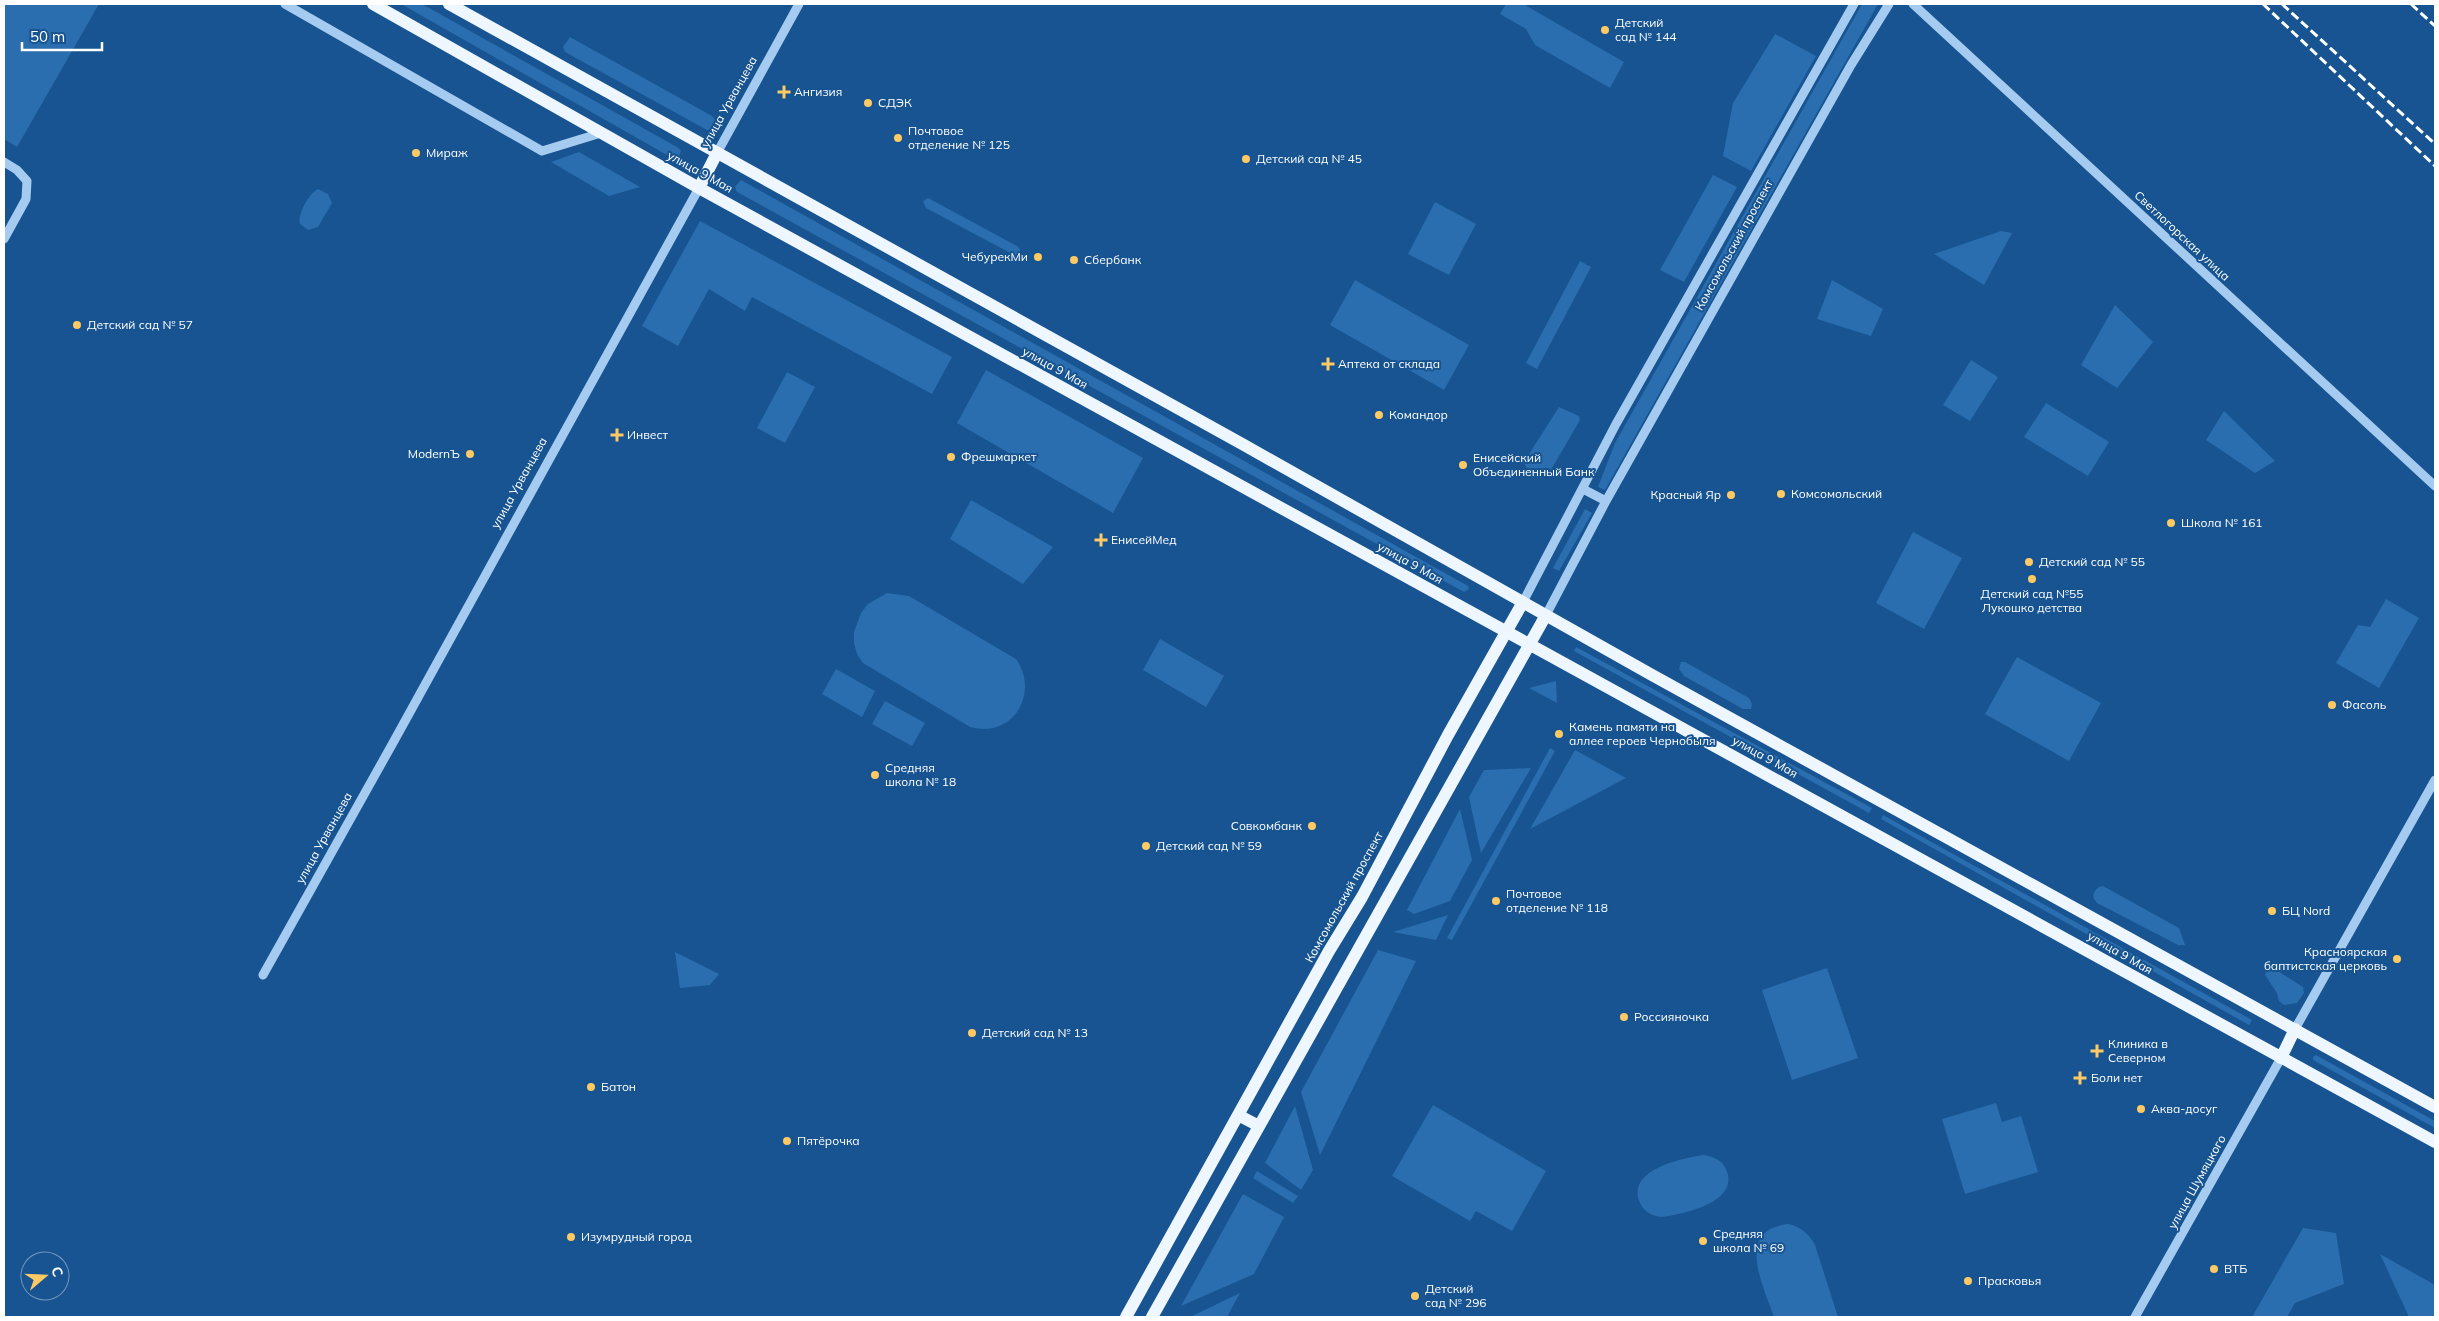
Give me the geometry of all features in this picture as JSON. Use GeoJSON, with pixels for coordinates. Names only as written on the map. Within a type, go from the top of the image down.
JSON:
{"type":"FeatureCollection","features":[{"type":"Feature","properties":{"kind":"main road","name":"улица 9 Мая"},"geometry":{"type":"LineString","coordinates":[[373,4],[699,188],[1939,869],[2027,915],[2435,1142]]}},
{"type":"Feature","properties":{"kind":"main road","name":"улица 9 Мая"},"geometry":{"type":"LineString","coordinates":[[449,4],[1244,445],[1769,740],[2435,1107]]}},
{"type":"Feature","properties":{"kind":"main road","name":"улица Урванцева"},"geometry":{"type":"LineString","coordinates":[[699,188],[717,154]]}},
{"type":"Feature","properties":{"kind":"main road","name":"Комсомольский проспект"},"geometry":{"type":"LineString","coordinates":[[1126,1317],[1362,897],[1448,735],[1523,602]]}},
{"type":"Feature","properties":{"kind":"main road","name":"Комсомольский проспект"},"geometry":{"type":"LineString","coordinates":[[1152,1317],[1546,615]]}},
{"type":"Feature","properties":{"kind":"main road"},"geometry":{"type":"LineString","coordinates":[[2281,1058],[2295,1029]]}},
{"type":"Feature","properties":{"kind":"main road"},"geometry":{"type":"LineString","coordinates":[[1238,1115],[1259,1126]]}},
{"type":"Feature","properties":{"kind":"street"},"geometry":{"type":"LineString","coordinates":[[285,4],[542,152],[601,132]]}},
{"type":"Feature","properties":{"kind":"street","name":"улица Урванцева"},"geometry":{"type":"LineString","coordinates":[[717,154],[799,4]]}},
{"type":"Feature","properties":{"kind":"street","name":"Комсомольский проспект"},"geometry":{"type":"LineString","coordinates":[[1523,602],[1616,424],[1854,4]]}},
{"type":"Feature","properties":{"kind":"street","name":"Комсомольский проспект"},"geometry":{"type":"LineString","coordinates":[[1546,615],[1606,502],[1852,65],[1889,4]]}},
{"type":"Feature","properties":{"kind":"street","name":"Светлогорская улица"},"geometry":{"type":"LineString","coordinates":[[1913,4],[2435,486]]}},
{"type":"Feature","properties":{"kind":"street"},"geometry":{"type":"LineString","coordinates":[[4,162],[17,170],[28,182],[26,198],[4,239]]}},
{"type":"Feature","properties":{"kind":"street","name":"улица Урванцева"},"geometry":{"type":"LineString","coordinates":[[263,975],[699,188]]}},
{"type":"Feature","properties":{"kind":"street"},"geometry":{"type":"LineString","coordinates":[[1583,489],[1606,502]]}},
{"type":"Feature","properties":{"kind":"street"},"geometry":{"type":"LineString","coordinates":[[2295,1029],[2435,780]]}},
{"type":"Feature","properties":{"kind":"street","name":"улица Шумяцкого"},"geometry":{"type":"LineString","coordinates":[[2135,1317],[2281,1058]]}},
{"type":"Feature","properties":{"kind":"shaded area"},"geometry":{"type":"Polygon","coordinates":[[[4,4],[99,4],[17,147],[4,139],[4,4]]]}},
{"type":"Feature","properties":{"kind":"shaded area"},"geometry":{"type":"Polygon","coordinates":[[[401,4],[422,4],[677,147],[681,150],[679,157],[674,159],[401,4]]]}},
{"type":"Feature","properties":{"kind":"shaded area"},"geometry":{"type":"Polygon","coordinates":[[[1506,4],[1523,4],[1624,62],[1610,88],[1535,45],[1526,29],[1500,14],[1506,4]]]}},
{"type":"Feature","properties":{"kind":"shaded area"},"geometry":{"type":"Polygon","coordinates":[[[1862,4],[1878,4],[1605,490],[1598,487],[1615,443],[1862,4]]]}},
{"type":"Feature","properties":{"kind":"shaded area"},"geometry":{"type":"Polygon","coordinates":[[[1775,34],[1816,56],[1751,171],[1723,156],[1733,103],[1775,34]]]}},
{"type":"Feature","properties":{"kind":"shaded area"},"geometry":{"type":"Polygon","coordinates":[[[570,37],[712,116],[718,123],[715,129],[707,130],[565,52],[563,47],[570,37]]]}},
{"type":"Feature","properties":{"kind":"shaded area"},"geometry":{"type":"Polygon","coordinates":[[[579,152],[640,187],[609,196],[551,162],[579,152]]]}},
{"type":"Feature","properties":{"kind":"shaded area"},"geometry":{"type":"Polygon","coordinates":[[[1713,175],[1737,187],[1684,282],[1660,270],[1713,175]]]}},
{"type":"Feature","properties":{"kind":"shaded area"},"geometry":{"type":"Polygon","coordinates":[[[741,180],[1468,586],[1469,589],[1464,592],[737,192],[735,187],[741,180]]]}},
{"type":"Feature","properties":{"kind":"shaded area"},"geometry":{"type":"Polygon","coordinates":[[[318,189],[328,194],[332,203],[318,227],[308,230],[300,224],[300,215],[308,199],[318,189]]]}},
{"type":"Feature","properties":{"kind":"shaded area"},"geometry":{"type":"Polygon","coordinates":[[[928,198],[1017,246],[1020,249],[1020,254],[1014,255],[926,208],[923,201],[928,198]]]}},
{"type":"Feature","properties":{"kind":"shaded area"},"geometry":{"type":"Polygon","coordinates":[[[1435,202],[1476,224],[1449,275],[1408,254],[1435,202]]]}},
{"type":"Feature","properties":{"kind":"shaded area"},"geometry":{"type":"Polygon","coordinates":[[[700,221],[952,357],[932,394],[752,297],[745,311],[709,289],[678,346],[642,326],[700,221]]]}},
{"type":"Feature","properties":{"kind":"shaded area"},"geometry":{"type":"Polygon","coordinates":[[[2001,231],[2012,233],[1984,285],[1934,254],[2001,231]]]}},
{"type":"Feature","properties":{"kind":"shaded area"},"geometry":{"type":"Polygon","coordinates":[[[1580,261],[1591,267],[1537,369],[1526,363],[1580,261]]]}},
{"type":"Feature","properties":{"kind":"shaded area"},"geometry":{"type":"Polygon","coordinates":[[[1355,280],[1469,345],[1444,390],[1330,325],[1355,280]]]}},
{"type":"Feature","properties":{"kind":"shaded area"},"geometry":{"type":"Polygon","coordinates":[[[1832,280],[1883,309],[1871,336],[1817,319],[1832,280]]]}},
{"type":"Feature","properties":{"kind":"shaded area"},"geometry":{"type":"Polygon","coordinates":[[[2115,305],[2153,342],[2117,388],[2081,365],[2115,305]]]}},
{"type":"Feature","properties":{"kind":"shaded area"},"geometry":{"type":"Polygon","coordinates":[[[1971,360],[1998,377],[1970,421],[1943,405],[1971,360]]]}},
{"type":"Feature","properties":{"kind":"shaded area"},"geometry":{"type":"Polygon","coordinates":[[[986,370],[1143,458],[1113,513],[957,423],[986,370]]]}},
{"type":"Feature","properties":{"kind":"shaded area"},"geometry":{"type":"Polygon","coordinates":[[[787,372],[815,387],[785,443],[757,428],[787,372]]]}},
{"type":"Feature","properties":{"kind":"shaded area"},"geometry":{"type":"Polygon","coordinates":[[[2046,403],[2109,442],[2088,476],[2024,437],[2046,403]]]}},
{"type":"Feature","properties":{"kind":"shaded area"},"geometry":{"type":"Polygon","coordinates":[[[1559,407],[1579,416],[1580,420],[1548,475],[1544,476],[1526,467],[1524,462],[1559,407]]]}},
{"type":"Feature","properties":{"kind":"shaded area"},"geometry":{"type":"Polygon","coordinates":[[[2224,411],[2275,461],[2255,473],[2206,440],[2224,411]]]}},
{"type":"Feature","properties":{"kind":"shaded area"},"geometry":{"type":"Polygon","coordinates":[[[971,500],[1053,547],[1023,584],[950,539],[971,500]]]}},
{"type":"Feature","properties":{"kind":"shaded area"},"geometry":{"type":"Polygon","coordinates":[[[1585,509],[1592,513],[1559,571],[1553,568],[1585,509]]]}},
{"type":"Feature","properties":{"kind":"shaded area"},"geometry":{"type":"Polygon","coordinates":[[[1913,532],[1962,558],[1924,629],[1876,603],[1913,532]]]}},
{"type":"Feature","properties":{"kind":"shaded area"},"geometry":{"type":"Polygon","coordinates":[[[887,593],[909,596],[1016,659],[1023,672],[1025,686],[1023,699],[1018,710],[1010,720],[999,726],[985,729],[970,727],[863,663],[857,654],[854,632],[861,613],[868,604],[887,593]]]}},
{"type":"Feature","properties":{"kind":"shaded area"},"geometry":{"type":"Polygon","coordinates":[[[2386,599],[2419,618],[2379,688],[2336,663],[2358,625],[2370,627],[2386,599]]]}},
{"type":"Feature","properties":{"kind":"shaded area"},"geometry":{"type":"Polygon","coordinates":[[[1160,639],[1224,676],[1206,707],[1143,670],[1160,639]]]}},
{"type":"Feature","properties":{"kind":"shaded area"},"geometry":{"type":"Polygon","coordinates":[[[1576,647],[1872,808],[1869,813],[1574,651],[1576,647]]]}},
{"type":"Feature","properties":{"kind":"shaded area"},"geometry":{"type":"Polygon","coordinates":[[[2017,657],[2101,703],[2069,761],[1985,714],[2017,657]]]}},
{"type":"Feature","properties":{"kind":"shaded area"},"geometry":{"type":"Polygon","coordinates":[[[1681,662],[1685,662],[1749,698],[1752,704],[1751,709],[1743,709],[1684,676],[1679,669],[1681,662]]]}},
{"type":"Feature","properties":{"kind":"shaded area"},"geometry":{"type":"Polygon","coordinates":[[[836,669],[875,691],[862,717],[822,694],[836,669]]]}},
{"type":"Feature","properties":{"kind":"shaded area"},"geometry":{"type":"Polygon","coordinates":[[[1556,681],[1557,703],[1529,688],[1556,681]]]}},
{"type":"Feature","properties":{"kind":"shaded area"},"geometry":{"type":"Polygon","coordinates":[[[885,701],[925,723],[912,746],[872,724],[885,701]]]}},
{"type":"Feature","properties":{"kind":"shaded area"},"geometry":{"type":"Polygon","coordinates":[[[1550,748],[1555,751],[1452,940],[1447,938],[1550,748]]]}},
{"type":"Feature","properties":{"kind":"shaded area"},"geometry":{"type":"Polygon","coordinates":[[[1575,750],[1626,778],[1530,829],[1575,750]]]}},
{"type":"Feature","properties":{"kind":"shaded area"},"geometry":{"type":"Polygon","coordinates":[[[1531,768],[1481,853],[1469,797],[1484,770],[1531,768]]]}},
{"type":"Feature","properties":{"kind":"shaded area"},"geometry":{"type":"Polygon","coordinates":[[[1460,809],[1472,860],[1450,901],[1414,914],[1407,910],[1460,809]]]}},
{"type":"Feature","properties":{"kind":"shaded area"},"geometry":{"type":"Polygon","coordinates":[[[1883,815],[2252,1020],[2249,1025],[1881,819],[1883,815]]]}},
{"type":"Feature","properties":{"kind":"shaded area"},"geometry":{"type":"Polygon","coordinates":[[[2103,886],[2179,928],[2185,945],[2178,945],[2097,903],[2094,899],[2094,893],[2103,886]]]}},
{"type":"Feature","properties":{"kind":"shaded area"},"geometry":{"type":"Polygon","coordinates":[[[1448,915],[1436,940],[1393,932],[1448,915]]]}},
{"type":"Feature","properties":{"kind":"shaded area"},"geometry":{"type":"Polygon","coordinates":[[[1378,950],[1416,961],[1320,1155],[1301,1092],[1378,950]]]}},
{"type":"Feature","properties":{"kind":"shaded area"},"geometry":{"type":"Polygon","coordinates":[[[675,952],[719,974],[710,985],[680,988],[675,952]]]}},
{"type":"Feature","properties":{"kind":"shaded area"},"geometry":{"type":"Polygon","coordinates":[[[2270,966],[2303,987],[2304,993],[2297,1003],[2284,1005],[2279,1001],[2277,993],[2265,975],[2267,967],[2270,966]]]}},
{"type":"Feature","properties":{"kind":"shaded area"},"geometry":{"type":"Polygon","coordinates":[[[1827,968],[1858,1058],[1792,1080],[1762,990],[1827,968]]]}},
{"type":"Feature","properties":{"kind":"shaded area"},"geometry":{"type":"Polygon","coordinates":[[[2316,1055],[2435,1121],[2435,1128],[2313,1060],[2313,1057],[2316,1055]]]}},
{"type":"Feature","properties":{"kind":"shaded area"},"geometry":{"type":"Polygon","coordinates":[[[1996,1103],[2002,1122],[2021,1116],[2038,1172],[1965,1194],[1942,1119],[1996,1103]]]}},
{"type":"Feature","properties":{"kind":"shaded area"},"geometry":{"type":"Polygon","coordinates":[[[1433,1105],[1546,1171],[1512,1231],[1476,1211],[1470,1221],[1392,1176],[1433,1105]]]}},
{"type":"Feature","properties":{"kind":"shaded area"},"geometry":{"type":"Polygon","coordinates":[[[1295,1106],[1313,1170],[1301,1190],[1265,1163],[1295,1106]]]}},
{"type":"Feature","properties":{"kind":"shaded area"},"geometry":{"type":"Polygon","coordinates":[[[1704,1155],[1717,1159],[1726,1169],[1728,1180],[1725,1190],[1718,1198],[1696,1209],[1662,1217],[1652,1215],[1644,1209],[1640,1203],[1638,1192],[1641,1182],[1648,1174],[1670,1163],[1704,1155]]]}},
{"type":"Feature","properties":{"kind":"shaded area"},"geometry":{"type":"Polygon","coordinates":[[[1257,1171],[1298,1196],[1293,1203],[1253,1178],[1257,1171]]]}},
{"type":"Feature","properties":{"kind":"shaded area"},"geometry":{"type":"Polygon","coordinates":[[[1243,1194],[1284,1217],[1254,1274],[1181,1306],[1243,1194]]]}},
{"type":"Feature","properties":{"kind":"shaded area"},"geometry":{"type":"Polygon","coordinates":[[[1789,1224],[1798,1227],[1810,1237],[1815,1245],[1838,1317],[1774,1317],[1759,1275],[1757,1247],[1762,1236],[1772,1228],[1789,1224]]]}},
{"type":"Feature","properties":{"kind":"shaded area"},"geometry":{"type":"Polygon","coordinates":[[[2303,1228],[2336,1233],[2344,1284],[2295,1303],[2287,1317],[2252,1317],[2303,1228]]]}},
{"type":"Feature","properties":{"kind":"shaded area"},"geometry":{"type":"Polygon","coordinates":[[[2380,1254],[2435,1285],[2435,1317],[2409,1317],[2380,1254]]]}},
{"type":"Feature","properties":{"kind":"shaded area"},"geometry":{"type":"Polygon","coordinates":[[[1240,1293],[1227,1317],[1190,1317],[1240,1293]]]}},
{"type":"Feature","properties":{"kind":"railway"},"geometry":{"type":"LineString","coordinates":[[2263,4],[2435,166]]}},
{"type":"Feature","properties":{"kind":"railway"},"geometry":{"type":"LineString","coordinates":[[2282,4],[2435,144]]}},
{"type":"Feature","properties":{"kind":"railway"},"geometry":{"type":"LineString","coordinates":[[2411,4],[2435,26]]}},
{"type":"Feature","properties":{"kind":"place","name":"Детский сад № 144"},"geometry":{"type":"Point","coordinates":[1605,30]}},
{"type":"Feature","properties":{"kind":"place","name":"Ангизия"},"geometry":{"type":"Point","coordinates":[784,92]}},
{"type":"Feature","properties":{"kind":"place","name":"СДЭК"},"geometry":{"type":"Point","coordinates":[868,103]}},
{"type":"Feature","properties":{"kind":"place","name":"Почтовое отделение № 125"},"geometry":{"type":"Point","coordinates":[898,138]}},
{"type":"Feature","properties":{"kind":"place","name":"Мираж"},"geometry":{"type":"Point","coordinates":[416,153]}},
{"type":"Feature","properties":{"kind":"place","name":"Детский сад № 45"},"geometry":{"type":"Point","coordinates":[1246,159]}},
{"type":"Feature","properties":{"kind":"place","name":"ЧебурекМи"},"geometry":{"type":"Point","coordinates":[1038,257]}},
{"type":"Feature","properties":{"kind":"place","name":"Сбербанк"},"geometry":{"type":"Point","coordinates":[1074,260]}},
{"type":"Feature","properties":{"kind":"place","name":"Детский сад № 57"},"geometry":{"type":"Point","coordinates":[77,325]}},
{"type":"Feature","properties":{"kind":"place","name":"Аптека от склада"},"geometry":{"type":"Point","coordinates":[1328,364]}},
{"type":"Feature","properties":{"kind":"place","name":"Командор"},"geometry":{"type":"Point","coordinates":[1379,415]}},
{"type":"Feature","properties":{"kind":"place","name":"Инвест"},"geometry":{"type":"Point","coordinates":[617,435]}},
{"type":"Feature","properties":{"kind":"place","name":"ModernЪ"},"geometry":{"type":"Point","coordinates":[470,454]}},
{"type":"Feature","properties":{"kind":"place","name":"Фрешмаркет"},"geometry":{"type":"Point","coordinates":[951,457]}},
{"type":"Feature","properties":{"kind":"place","name":"Енисейский Объединенный Банк"},"geometry":{"type":"Point","coordinates":[1463,465]}},
{"type":"Feature","properties":{"kind":"place","name":"Комсомольский"},"geometry":{"type":"Point","coordinates":[1781,494]}},
{"type":"Feature","properties":{"kind":"place","name":"Красный Яр"},"geometry":{"type":"Point","coordinates":[1731,495]}},
{"type":"Feature","properties":{"kind":"place","name":"Школа № 161"},"geometry":{"type":"Point","coordinates":[2171,523]}},
{"type":"Feature","properties":{"kind":"place","name":"ЕнисейМед"},"geometry":{"type":"Point","coordinates":[1101,540]}},
{"type":"Feature","properties":{"kind":"place","name":"Детский сад № 55"},"geometry":{"type":"Point","coordinates":[2029,562]}},
{"type":"Feature","properties":{"kind":"place","name":"Детский сад №55 Лукошко детства"},"geometry":{"type":"Point","coordinates":[2032,579]}},
{"type":"Feature","properties":{"kind":"place","name":"Фасоль"},"geometry":{"type":"Point","coordinates":[2332,705]}},
{"type":"Feature","properties":{"kind":"place","name":"Камень памяти на аллее героев Чернобыля"},"geometry":{"type":"Point","coordinates":[1559,734]}},
{"type":"Feature","properties":{"kind":"place","name":"Средняя школа № 18"},"geometry":{"type":"Point","coordinates":[875,775]}},
{"type":"Feature","properties":{"kind":"place","name":"Совкомбанк"},"geometry":{"type":"Point","coordinates":[1312,826]}},
{"type":"Feature","properties":{"kind":"place","name":"Детский сад № 59"},"geometry":{"type":"Point","coordinates":[1146,846]}},
{"type":"Feature","properties":{"kind":"place","name":"Почтовое отделение № 118"},"geometry":{"type":"Point","coordinates":[1496,901]}},
{"type":"Feature","properties":{"kind":"place","name":"БЦ Nord"},"geometry":{"type":"Point","coordinates":[2272,911]}},
{"type":"Feature","properties":{"kind":"place","name":"Красноярская баптистская церковь"},"geometry":{"type":"Point","coordinates":[2397,959]}},
{"type":"Feature","properties":{"kind":"place","name":"Россияночка"},"geometry":{"type":"Point","coordinates":[1624,1017]}},
{"type":"Feature","properties":{"kind":"place","name":"Детский сад № 13"},"geometry":{"type":"Point","coordinates":[972,1033]}},
{"type":"Feature","properties":{"kind":"place","name":"Клиника в Северном"},"geometry":{"type":"Point","coordinates":[2097,1051]}},
{"type":"Feature","properties":{"kind":"place","name":"Боли нет"},"geometry":{"type":"Point","coordinates":[2080,1078]}},
{"type":"Feature","properties":{"kind":"place","name":"Батон"},"geometry":{"type":"Point","coordinates":[591,1087]}},
{"type":"Feature","properties":{"kind":"place","name":"Аква-досуг"},"geometry":{"type":"Point","coordinates":[2141,1109]}},
{"type":"Feature","properties":{"kind":"place","name":"Пятёрочка"},"geometry":{"type":"Point","coordinates":[787,1141]}},
{"type":"Feature","properties":{"kind":"place","name":"Изумрудный город"},"geometry":{"type":"Point","coordinates":[571,1237]}},
{"type":"Feature","properties":{"kind":"place","name":"Средняя школа № 69"},"geometry":{"type":"Point","coordinates":[1703,1241]}},
{"type":"Feature","properties":{"kind":"place","name":"ВТБ"},"geometry":{"type":"Point","coordinates":[2214,1269]}},
{"type":"Feature","properties":{"kind":"place","name":"Прасковья"},"geometry":{"type":"Point","coordinates":[1968,1281]}},
{"type":"Feature","properties":{"kind":"place","name":"Детский сад № 296"},"geometry":{"type":"Point","coordinates":[1415,1296]}}]}
